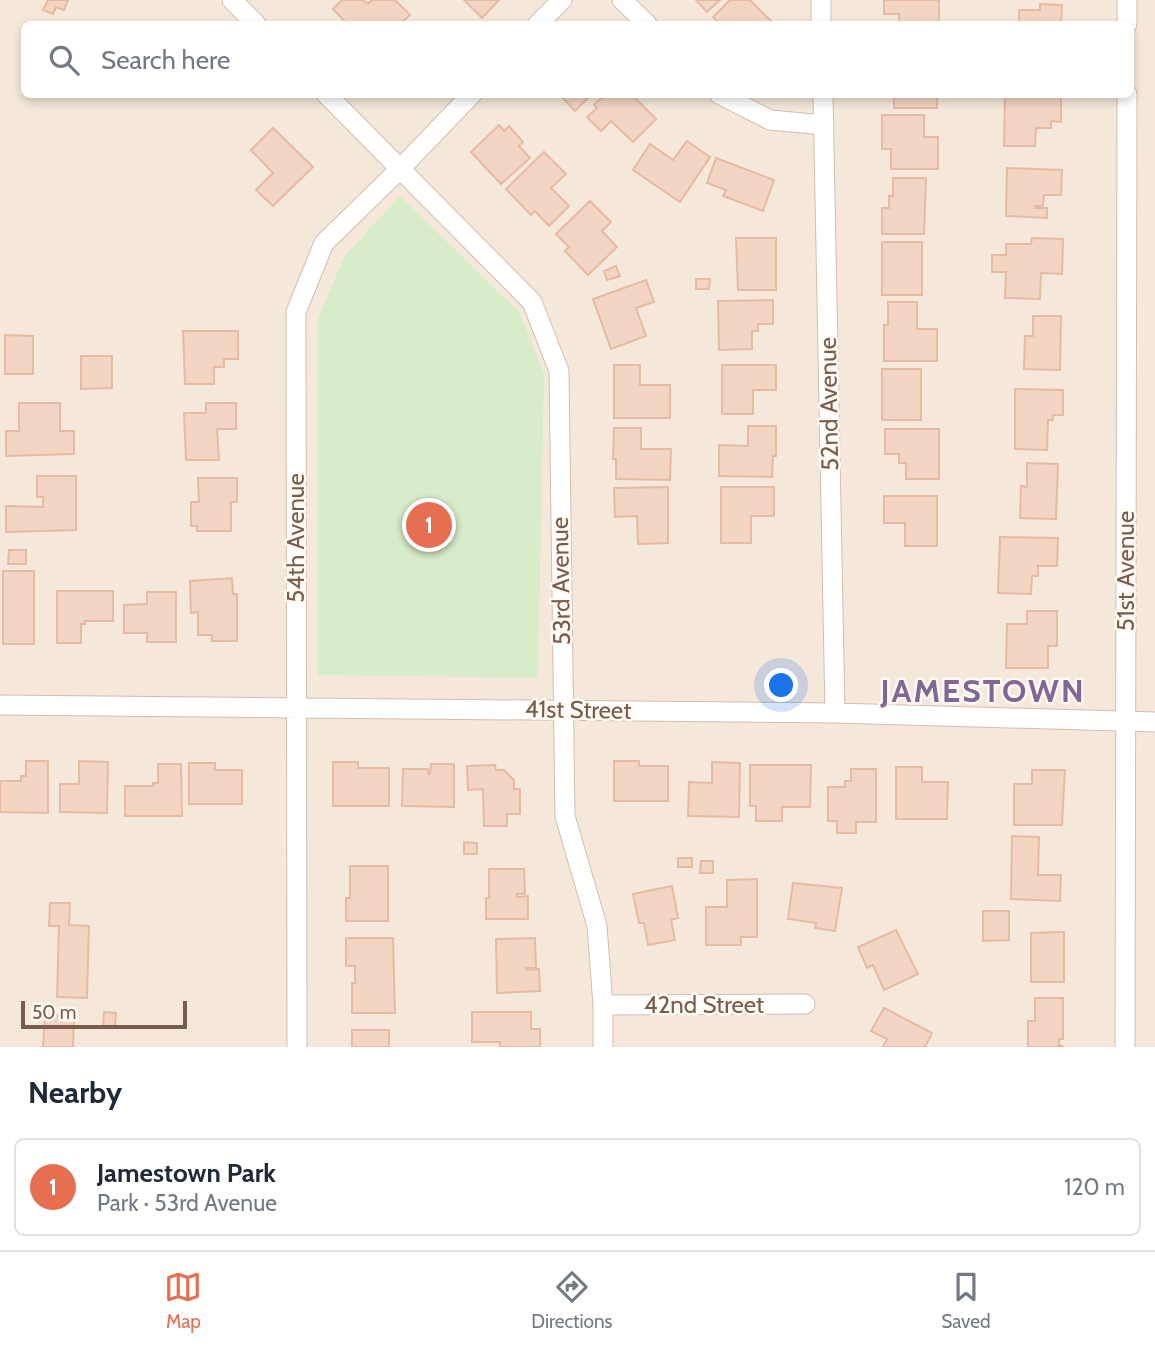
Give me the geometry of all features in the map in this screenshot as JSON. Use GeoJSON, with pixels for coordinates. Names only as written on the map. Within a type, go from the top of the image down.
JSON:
{"type":"FeatureCollection","features":[{"type":"Feature","properties":{"kind":"street"},"geometry":{"type":"LineString","coordinates":[[232,0],[253,21]]}},
{"type":"Feature","properties":{"kind":"street"},"geometry":{"type":"LineString","coordinates":[[541,21],[562,0]]}},
{"type":"Feature","properties":{"kind":"street"},"geometry":{"type":"LineString","coordinates":[[622,0],[644,21]]}},
{"type":"Feature","properties":{"kind":"street"},"geometry":{"type":"LineString","coordinates":[[821,0],[821,21]]}},
{"type":"Feature","properties":{"kind":"street"},"geometry":{"type":"LineString","coordinates":[[1127,0],[1127,21]]}},
{"type":"Feature","properties":{"kind":"street","name":"53rd Avenue"},"geometry":{"type":"LineString","coordinates":[[330,98],[532,302],[559,371],[565,817],[597,926],[603,1047]]}},
{"type":"Feature","properties":{"kind":"street","name":"54th Avenue"},"geometry":{"type":"LineString","coordinates":[[297,1047],[296,312],[324,243],[468,98]]}},
{"type":"Feature","properties":{"kind":"street"},"geometry":{"type":"LineString","coordinates":[[727,98],[770,120],[824,125]]}},
{"type":"Feature","properties":{"kind":"street","name":"52nd Avenue"},"geometry":{"type":"LineString","coordinates":[[823,98],[835,713]]}},
{"type":"Feature","properties":{"kind":"street","name":"51st Avenue"},"geometry":{"type":"LineString","coordinates":[[1125,1047],[1127,98]]}},
{"type":"Feature","properties":{"kind":"street","name":"41st Street"},"geometry":{"type":"LineString","coordinates":[[0,705],[835,713],[1155,722]]}},
{"type":"Feature","properties":{"kind":"street","name":"42nd Street"},"geometry":{"type":"LineString","coordinates":[[603,1005],[805,1004]]}},
{"type":"Feature","properties":{"kind":"shaded area"},"geometry":{"type":"Polygon","coordinates":[[[0,0],[1155,0],[1155,1047],[0,1047],[0,0]]]}},
{"type":"Feature","properties":{"kind":"green space"},"geometry":{"type":"Polygon","coordinates":[[[400,196],[520,313],[544,374],[538,678],[318,675],[318,319],[344,257],[400,196]]]}},
{"type":"Feature","properties":{"kind":"building"},"geometry":{"type":"Polygon","coordinates":[[[48,0],[68,0],[64,10],[56,7],[53,14],[43,10],[48,0]]]}},
{"type":"Feature","properties":{"kind":"building"},"geometry":{"type":"Polygon","coordinates":[[[342,0],[363,0],[368,4],[372,0],[395,0],[410,15],[403,21],[344,21],[333,9],[342,0]]]}},
{"type":"Feature","properties":{"kind":"building"},"geometry":{"type":"Polygon","coordinates":[[[464,0],[499,0],[482,18],[464,0]]]}},
{"type":"Feature","properties":{"kind":"building"},"geometry":{"type":"Polygon","coordinates":[[[696,0],[720,0],[707,12],[696,0]]]}},
{"type":"Feature","properties":{"kind":"building"},"geometry":{"type":"Polygon","coordinates":[[[730,0],[750,0],[771,21],[717,21],[713,17],[730,0]]]}},
{"type":"Feature","properties":{"kind":"building"},"geometry":{"type":"Polygon","coordinates":[[[884,0],[939,0],[939,21],[899,21],[899,14],[884,14],[884,0]]]}},
{"type":"Feature","properties":{"kind":"building"},"geometry":{"type":"Polygon","coordinates":[[[1040,4],[1062,5],[1061,21],[1019,21],[1019,10],[1040,10],[1040,4]]]}},
{"type":"Feature","properties":{"kind":"building"},"geometry":{"type":"Polygon","coordinates":[[[563,98],[588,98],[575,111],[563,98]]]}},
{"type":"Feature","properties":{"kind":"building"},"geometry":{"type":"Polygon","coordinates":[[[601,98],[635,98],[656,119],[633,142],[611,121],[601,131],[587,117],[597,108],[594,105],[601,98]]]}},
{"type":"Feature","properties":{"kind":"building"},"geometry":{"type":"Polygon","coordinates":[[[894,98],[937,98],[937,108],[894,108],[894,98]]]}},
{"type":"Feature","properties":{"kind":"building"},"geometry":{"type":"Polygon","coordinates":[[[1005,98],[1061,98],[1061,122],[1051,121],[1051,128],[1036,128],[1035,146],[1004,146],[1005,98]]]}},
{"type":"Feature","properties":{"kind":"building"},"geometry":{"type":"Polygon","coordinates":[[[882,115],[924,115],[924,137],[938,137],[938,169],[891,169],[891,149],[882,149],[882,115]]]}},
{"type":"Feature","properties":{"kind":"building"},"geometry":{"type":"Polygon","coordinates":[[[499,125],[504,131],[509,126],[523,142],[519,146],[530,158],[501,184],[471,152],[499,125]]]}},
{"type":"Feature","properties":{"kind":"building"},"geometry":{"type":"Polygon","coordinates":[[[273,128],[313,167],[273,206],[256,190],[273,173],[251,150],[273,128]]]}},
{"type":"Feature","properties":{"kind":"building"},"geometry":{"type":"Polygon","coordinates":[[[687,141],[710,157],[680,202],[633,170],[650,144],[673,160],[687,141]]]}},
{"type":"Feature","properties":{"kind":"building"},"geometry":{"type":"Polygon","coordinates":[[[544,152],[566,174],[551,188],[569,206],[549,226],[535,211],[531,215],[506,189],[544,152]]]}},
{"type":"Feature","properties":{"kind":"building"},"geometry":{"type":"Polygon","coordinates":[[[716,158],[774,180],[763,211],[723,196],[726,190],[707,183],[716,158]]]}},
{"type":"Feature","properties":{"kind":"building"},"geometry":{"type":"Polygon","coordinates":[[[1007,168],[1062,170],[1061,195],[1044,195],[1043,206],[1035,206],[1047,208],[1047,218],[1006,216],[1007,168]]]}},
{"type":"Feature","properties":{"kind":"building"},"geometry":{"type":"Polygon","coordinates":[[[893,178],[926,178],[924,234],[882,234],[882,208],[889,208],[889,196],[893,196],[893,178]]]}},
{"type":"Feature","properties":{"kind":"building"},"geometry":{"type":"Polygon","coordinates":[[[590,201],[611,222],[602,231],[617,247],[588,275],[565,251],[569,247],[556,234],[590,201]]]}},
{"type":"Feature","properties":{"kind":"building"},"geometry":{"type":"Polygon","coordinates":[[[736,238],[776,238],[776,290],[738,290],[736,238]]]}},
{"type":"Feature","properties":{"kind":"building"},"geometry":{"type":"Polygon","coordinates":[[[1032,238],[1063,239],[1062,274],[1041,273],[1040,299],[1005,298],[1006,272],[992,272],[992,255],[1006,255],[1006,244],[1031,244],[1032,238]]]}},
{"type":"Feature","properties":{"kind":"building"},"geometry":{"type":"Polygon","coordinates":[[[882,242],[922,242],[922,295],[882,295],[882,242]]]}},
{"type":"Feature","properties":{"kind":"building"},"geometry":{"type":"Polygon","coordinates":[[[616,266],[620,276],[607,280],[604,271],[616,266]]]}},
{"type":"Feature","properties":{"kind":"building"},"geometry":{"type":"Polygon","coordinates":[[[696,279],[710,279],[709,289],[696,289],[696,279]]]}},
{"type":"Feature","properties":{"kind":"building"},"geometry":{"type":"Polygon","coordinates":[[[646,280],[654,302],[636,308],[646,336],[611,349],[593,299],[646,280]]]}},
{"type":"Feature","properties":{"kind":"building"},"geometry":{"type":"Polygon","coordinates":[[[773,300],[773,324],[758,324],[758,331],[752,331],[752,349],[719,350],[718,301],[773,300]]]}},
{"type":"Feature","properties":{"kind":"building"},"geometry":{"type":"Polygon","coordinates":[[[888,302],[917,302],[917,329],[937,329],[937,361],[884,361],[884,325],[888,325],[888,302]]]}},
{"type":"Feature","properties":{"kind":"building"},"geometry":{"type":"Polygon","coordinates":[[[1033,316],[1061,316],[1060,370],[1024,369],[1025,336],[1033,336],[1033,316]]]}},
{"type":"Feature","properties":{"kind":"building"},"geometry":{"type":"Polygon","coordinates":[[[183,331],[238,331],[238,359],[224,359],[224,367],[214,367],[214,384],[185,384],[183,331]]]}},
{"type":"Feature","properties":{"kind":"building"},"geometry":{"type":"Polygon","coordinates":[[[5,335],[33,336],[33,374],[5,374],[5,335]]]}},
{"type":"Feature","properties":{"kind":"building"},"geometry":{"type":"Polygon","coordinates":[[[81,356],[112,356],[112,388],[81,389],[81,356]]]}},
{"type":"Feature","properties":{"kind":"building"},"geometry":{"type":"Polygon","coordinates":[[[614,365],[640,365],[640,385],[670,385],[670,418],[614,418],[614,365]]]}},
{"type":"Feature","properties":{"kind":"building"},"geometry":{"type":"Polygon","coordinates":[[[722,365],[776,365],[776,390],[753,390],[753,414],[722,414],[722,365]]]}},
{"type":"Feature","properties":{"kind":"building"},"geometry":{"type":"Polygon","coordinates":[[[882,369],[921,369],[921,420],[882,420],[882,369]]]}},
{"type":"Feature","properties":{"kind":"building"},"geometry":{"type":"Polygon","coordinates":[[[1015,389],[1063,390],[1063,415],[1053,415],[1053,420],[1048,420],[1047,450],[1015,449],[1015,389]]]}},
{"type":"Feature","properties":{"kind":"building"},"geometry":{"type":"Polygon","coordinates":[[[19,403],[60,403],[60,431],[74,431],[74,454],[6,456],[6,431],[19,431],[19,403]]]}},
{"type":"Feature","properties":{"kind":"building"},"geometry":{"type":"Polygon","coordinates":[[[206,403],[236,403],[236,429],[217,429],[219,460],[186,460],[184,413],[206,413],[206,403]]]}},
{"type":"Feature","properties":{"kind":"building"},"geometry":{"type":"Polygon","coordinates":[[[748,426],[776,426],[776,456],[773,456],[772,477],[719,476],[719,445],[748,446],[748,426]]]}},
{"type":"Feature","properties":{"kind":"building"},"geometry":{"type":"Polygon","coordinates":[[[614,428],[641,428],[641,449],[671,449],[670,480],[616,479],[616,459],[613,459],[614,428]]]}},
{"type":"Feature","properties":{"kind":"building"},"geometry":{"type":"Polygon","coordinates":[[[885,429],[939,429],[939,479],[906,479],[906,463],[899,463],[899,454],[885,454],[885,429]]]}},
{"type":"Feature","properties":{"kind":"building"},"geometry":{"type":"Polygon","coordinates":[[[1027,463],[1058,464],[1056,519],[1020,518],[1021,486],[1027,487],[1027,463]]]}},
{"type":"Feature","properties":{"kind":"building"},"geometry":{"type":"Polygon","coordinates":[[[37,476],[76,476],[76,530],[6,532],[6,506],[43,507],[43,497],[37,497],[37,476]]]}},
{"type":"Feature","properties":{"kind":"building"},"geometry":{"type":"Polygon","coordinates":[[[198,478],[237,478],[237,502],[231,502],[231,531],[197,531],[197,526],[191,526],[191,502],[199,502],[198,478]]]}},
{"type":"Feature","properties":{"kind":"building"},"geometry":{"type":"Polygon","coordinates":[[[668,487],[668,543],[638,544],[637,516],[615,517],[614,488],[668,487]]]}},
{"type":"Feature","properties":{"kind":"building"},"geometry":{"type":"Polygon","coordinates":[[[721,487],[774,487],[774,516],[751,516],[751,543],[721,543],[721,487]]]}},
{"type":"Feature","properties":{"kind":"building"},"geometry":{"type":"Polygon","coordinates":[[[884,496],[937,496],[937,546],[905,546],[905,523],[884,523],[884,496]]]}},
{"type":"Feature","properties":{"kind":"building"},"geometry":{"type":"Polygon","coordinates":[[[1000,537],[1058,538],[1057,566],[1038,566],[1038,576],[1032,576],[1031,594],[998,593],[1000,537]]]}},
{"type":"Feature","properties":{"kind":"building"},"geometry":{"type":"Polygon","coordinates":[[[9,550],[26,550],[26,564],[8,564],[9,550]]]}},
{"type":"Feature","properties":{"kind":"building"},"geometry":{"type":"Polygon","coordinates":[[[3,571],[34,571],[34,644],[3,644],[3,571]]]}},
{"type":"Feature","properties":{"kind":"building"},"geometry":{"type":"Polygon","coordinates":[[[232,578],[233,594],[237,594],[237,641],[212,641],[212,635],[198,635],[198,612],[191,613],[190,581],[232,578]]]}},
{"type":"Feature","properties":{"kind":"building"},"geometry":{"type":"Polygon","coordinates":[[[57,591],[113,591],[113,621],[85,621],[85,624],[81,624],[81,643],[57,643],[57,591]]]}},
{"type":"Feature","properties":{"kind":"building"},"geometry":{"type":"Polygon","coordinates":[[[147,592],[176,592],[176,642],[147,642],[147,633],[124,633],[124,605],[147,604],[147,592]]]}},
{"type":"Feature","properties":{"kind":"building"},"geometry":{"type":"Polygon","coordinates":[[[1027,611],[1057,611],[1057,646],[1048,646],[1048,668],[1006,668],[1007,624],[1027,624],[1027,611]]]}},
{"type":"Feature","properties":{"kind":"building"},"geometry":{"type":"Polygon","coordinates":[[[26,761],[48,761],[48,813],[0,812],[0,781],[21,781],[21,776],[26,776],[26,761]]]}},
{"type":"Feature","properties":{"kind":"building"},"geometry":{"type":"Polygon","coordinates":[[[79,761],[108,762],[107,813],[60,812],[60,784],[79,784],[79,761]]]}},
{"type":"Feature","properties":{"kind":"building"},"geometry":{"type":"Polygon","coordinates":[[[614,761],[639,761],[639,766],[668,766],[668,801],[614,801],[614,761]]]}},
{"type":"Feature","properties":{"kind":"building"},"geometry":{"type":"Polygon","coordinates":[[[333,762],[358,762],[358,768],[389,768],[389,806],[333,806],[333,762]]]}},
{"type":"Feature","properties":{"kind":"building"},"geometry":{"type":"Polygon","coordinates":[[[712,762],[740,763],[739,817],[688,816],[689,782],[712,783],[712,762]]]}},
{"type":"Feature","properties":{"kind":"building"},"geometry":{"type":"Polygon","coordinates":[[[189,763],[215,763],[215,770],[242,770],[242,804],[189,804],[189,763]]]}},
{"type":"Feature","properties":{"kind":"building"},"geometry":{"type":"Polygon","coordinates":[[[158,764],[181,764],[182,816],[125,816],[125,786],[153,786],[153,783],[158,783],[158,764]]]}},
{"type":"Feature","properties":{"kind":"building"},"geometry":{"type":"Polygon","coordinates":[[[431,764],[454,764],[454,807],[402,806],[403,769],[428,769],[430,774],[431,764]]]}},
{"type":"Feature","properties":{"kind":"building"},"geometry":{"type":"Polygon","coordinates":[[[495,765],[496,770],[504,770],[514,780],[514,789],[520,789],[520,814],[507,814],[507,826],[484,826],[483,789],[468,790],[467,766],[495,765]]]}},
{"type":"Feature","properties":{"kind":"building"},"geometry":{"type":"Polygon","coordinates":[[[750,765],[811,765],[810,807],[782,807],[782,821],[756,821],[756,806],[750,806],[750,765]]]}},
{"type":"Feature","properties":{"kind":"building"},"geometry":{"type":"Polygon","coordinates":[[[896,767],[922,767],[922,782],[948,782],[947,819],[896,819],[896,767]]]}},
{"type":"Feature","properties":{"kind":"building"},"geometry":{"type":"Polygon","coordinates":[[[851,769],[876,769],[876,822],[856,822],[856,833],[837,833],[837,821],[828,821],[828,787],[845,787],[845,781],[851,781],[851,769]]]}},
{"type":"Feature","properties":{"kind":"building"},"geometry":{"type":"Polygon","coordinates":[[[1032,770],[1065,770],[1062,825],[1014,825],[1014,784],[1032,784],[1032,770]]]}},
{"type":"Feature","properties":{"kind":"building"},"geometry":{"type":"Polygon","coordinates":[[[1012,836],[1039,837],[1038,875],[1061,875],[1060,901],[1011,899],[1012,836]]]}},
{"type":"Feature","properties":{"kind":"building"},"geometry":{"type":"Polygon","coordinates":[[[464,842],[477,843],[477,854],[464,854],[464,842]]]}},
{"type":"Feature","properties":{"kind":"building"},"geometry":{"type":"Polygon","coordinates":[[[678,858],[692,858],[692,867],[678,867],[678,858]]]}},
{"type":"Feature","properties":{"kind":"building"},"geometry":{"type":"Polygon","coordinates":[[[701,861],[713,861],[713,873],[700,873],[701,861]]]}},
{"type":"Feature","properties":{"kind":"building"},"geometry":{"type":"Polygon","coordinates":[[[350,866],[388,866],[388,921],[346,921],[346,898],[350,898],[350,866]]]}},
{"type":"Feature","properties":{"kind":"building"},"geometry":{"type":"Polygon","coordinates":[[[489,869],[524,869],[525,894],[517,894],[517,897],[528,896],[528,919],[486,919],[489,869]]]}},
{"type":"Feature","properties":{"kind":"building"},"geometry":{"type":"Polygon","coordinates":[[[757,879],[757,937],[741,937],[741,945],[706,945],[706,907],[727,907],[727,880],[757,879]]]}},
{"type":"Feature","properties":{"kind":"building"},"geometry":{"type":"Polygon","coordinates":[[[793,883],[842,888],[835,931],[815,928],[816,923],[788,919],[793,883]]]}},
{"type":"Feature","properties":{"kind":"building"},"geometry":{"type":"Polygon","coordinates":[[[672,886],[678,918],[671,920],[675,940],[648,945],[644,923],[639,923],[633,894],[672,886]]]}},
{"type":"Feature","properties":{"kind":"building"},"geometry":{"type":"Polygon","coordinates":[[[50,903],[70,903],[69,925],[89,926],[87,998],[57,997],[59,926],[49,926],[50,903]]]}},
{"type":"Feature","properties":{"kind":"building"},"geometry":{"type":"Polygon","coordinates":[[[983,911],[1009,911],[1009,940],[983,941],[983,911]]]}},
{"type":"Feature","properties":{"kind":"building"},"geometry":{"type":"Polygon","coordinates":[[[896,930],[918,974],[884,990],[873,965],[867,968],[858,947],[896,930]]]}},
{"type":"Feature","properties":{"kind":"building"},"geometry":{"type":"Polygon","coordinates":[[[1064,932],[1064,982],[1031,982],[1031,933],[1064,932]]]}},
{"type":"Feature","properties":{"kind":"building"},"geometry":{"type":"Polygon","coordinates":[[[346,938],[393,938],[395,1013],[352,1013],[355,966],[346,966],[346,938]]]}},
{"type":"Feature","properties":{"kind":"building"},"geometry":{"type":"Polygon","coordinates":[[[535,938],[536,968],[526,970],[539,969],[540,991],[497,993],[496,939],[535,938]]]}},
{"type":"Feature","properties":{"kind":"building"},"geometry":{"type":"Polygon","coordinates":[[[1035,998],[1063,998],[1063,1039],[1059,1039],[1059,1045],[1064,1047],[1028,1047],[1028,1021],[1035,1021],[1035,998]]]}},
{"type":"Feature","properties":{"kind":"building"},"geometry":{"type":"Polygon","coordinates":[[[884,1008],[932,1033],[925,1047],[883,1047],[887,1039],[871,1031],[884,1008]]]}},
{"type":"Feature","properties":{"kind":"building"},"geometry":{"type":"Polygon","coordinates":[[[104,1012],[116,1013],[115,1026],[103,1026],[104,1012]]]}},
{"type":"Feature","properties":{"kind":"building"},"geometry":{"type":"Polygon","coordinates":[[[472,1012],[531,1012],[531,1029],[540,1029],[540,1047],[500,1047],[500,1042],[472,1042],[472,1012]]]}},
{"type":"Feature","properties":{"kind":"building"},"geometry":{"type":"Polygon","coordinates":[[[45,1015],[74,1016],[73,1047],[43,1047],[45,1015]]]}},
{"type":"Feature","properties":{"kind":"building"},"geometry":{"type":"Polygon","coordinates":[[[352,1030],[389,1030],[389,1047],[352,1047],[352,1030]]]}},
{"type":"Feature","properties":{"kind":"place","name":"Jamestown Park"},"geometry":{"type":"Point","coordinates":[429,525]}},
{"type":"Feature","properties":{"kind":"district","name":"JAMESTOWN"},"geometry":{"type":"Point","coordinates":[983,691]}}]}
